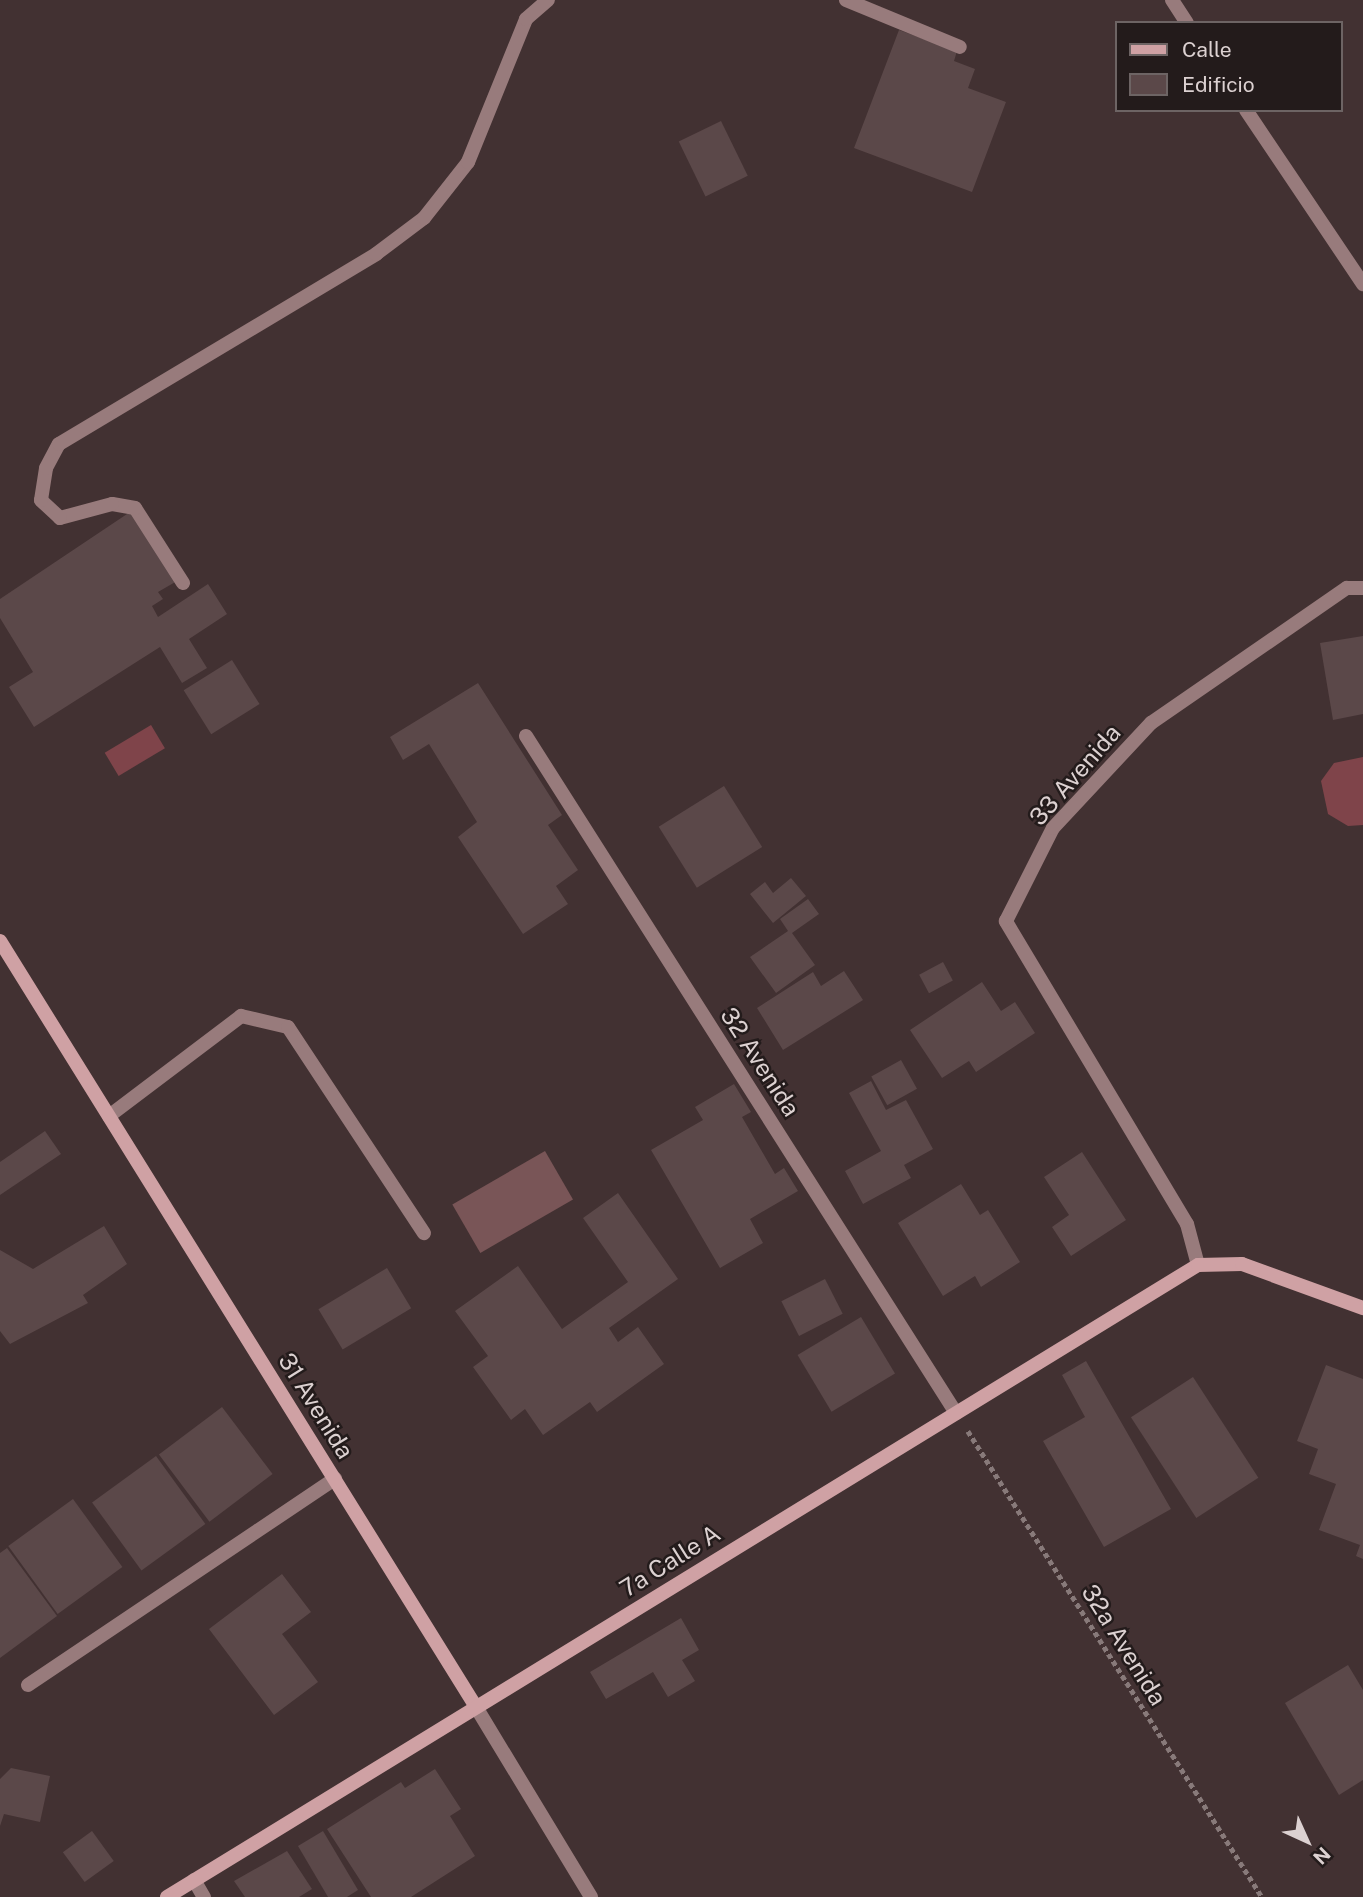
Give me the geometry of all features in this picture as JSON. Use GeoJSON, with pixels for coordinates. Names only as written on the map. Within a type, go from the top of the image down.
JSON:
{"type":"FeatureCollection","features":[{"type":"Feature","properties":{"kind":"street"},"geometry":{"type":"LineString","coordinates":[[183,583],[135,508],[112,504],[60,518],[41,500],[46,468],[59,444],[376,254],[424,218],[468,162],[526,19],[548,0]]}},
{"type":"Feature","properties":{"kind":"street"},"geometry":{"type":"LineString","coordinates":[[846,0],[960,47]]}},
{"type":"Feature","properties":{"kind":"street"},"geometry":{"type":"LineString","coordinates":[[1172,0],[1186,21]]}},
{"type":"Feature","properties":{"kind":"street"},"geometry":{"type":"LineString","coordinates":[[1247,112],[1363,284]]}},
{"type":"Feature","properties":{"kind":"street","name":"33 Avenida"},"geometry":{"type":"LineString","coordinates":[[1198,1265],[1187,1224],[1006,921],[1054,828],[1151,723],[1347,588],[1363,588]]}},
{"type":"Feature","properties":{"kind":"street","name":"32 Avenida"},"geometry":{"type":"LineString","coordinates":[[526,736],[956,1413]]}},
{"type":"Feature","properties":{"kind":"street","name":"31 Avenida"},"geometry":{"type":"LineString","coordinates":[[0,941],[592,1897]]}},
{"type":"Feature","properties":{"kind":"street"},"geometry":{"type":"LineString","coordinates":[[109,1116],[241,1016],[288,1027],[424,1233]]}},
{"type":"Feature","properties":{"kind":"street"},"geometry":{"type":"LineString","coordinates":[[1198,1265],[1242,1264],[1363,1308]]}},
{"type":"Feature","properties":{"kind":"street","name":"7a Calle A"},"geometry":{"type":"LineString","coordinates":[[167,1897],[1198,1265]]}},
{"type":"Feature","properties":{"kind":"street"},"geometry":{"type":"LineString","coordinates":[[28,1685],[335,1479]]}},
{"type":"Feature","properties":{"kind":"street"},"geometry":{"type":"LineString","coordinates":[[194,1880],[204,1897]]}},
{"type":"Feature","properties":{"kind":"path","name":"32a Avenida"},"geometry":{"type":"LineString","coordinates":[[956,1413],[1262,1897]]}},
{"type":"Feature","properties":{"kind":"shaded area"},"geometry":{"type":"Polygon","coordinates":[[[151,725],[165,748],[119,776],[105,753],[151,725]]]}},
{"type":"Feature","properties":{"kind":"shaded area"},"geometry":{"type":"Polygon","coordinates":[[[1363,757],[1363,825],[1348,826],[1328,814],[1321,781],[1334,763],[1363,757]]]}},
{"type":"Feature","properties":{"kind":"shaded area"},"geometry":{"type":"Polygon","coordinates":[[[545,1151],[573,1199],[480,1253],[452,1204],[545,1151]]]}},
{"type":"Feature","properties":{"kind":"building"},"geometry":{"type":"Polygon","coordinates":[[[899,30],[957,51],[954,61],[975,69],[968,88],[1006,102],[972,192],[854,148],[899,30]]]}},
{"type":"Feature","properties":{"kind":"building"},"geometry":{"type":"Polygon","coordinates":[[[721,121],[748,176],[705,196],[679,142],[721,121]]]}},
{"type":"Feature","properties":{"kind":"building"},"geometry":{"type":"Polygon","coordinates":[[[133,510],[177,581],[158,592],[163,599],[152,606],[158,617],[208,584],[227,614],[189,639],[207,668],[182,683],[160,647],[34,727],[9,687],[33,672],[0,618],[0,599],[133,510]]]}},
{"type":"Feature","properties":{"kind":"building"},"geometry":{"type":"Polygon","coordinates":[[[1363,636],[1363,714],[1333,720],[1320,643],[1363,636]]]}},
{"type":"Feature","properties":{"kind":"building"},"geometry":{"type":"Polygon","coordinates":[[[232,660],[260,704],[211,734],[184,690],[232,660]]]}},
{"type":"Feature","properties":{"kind":"building"},"geometry":{"type":"Polygon","coordinates":[[[478,683],[562,815],[548,825],[578,870],[556,886],[568,904],[523,934],[458,837],[477,822],[429,744],[403,760],[390,737],[478,683]]]}},
{"type":"Feature","properties":{"kind":"building"},"geometry":{"type":"Polygon","coordinates":[[[724,786],[762,847],[697,888],[659,827],[724,786]]]}},
{"type":"Feature","properties":{"kind":"building"},"geometry":{"type":"Polygon","coordinates":[[[791,878],[806,896],[773,923],[750,894],[765,882],[773,893],[791,878]]]}},
{"type":"Feature","properties":{"kind":"building"},"geometry":{"type":"Polygon","coordinates":[[[808,899],[819,914],[792,933],[815,965],[776,993],[750,957],[788,931],[780,919],[808,899]]]}},
{"type":"Feature","properties":{"kind":"building"},"geometry":{"type":"Polygon","coordinates":[[[943,962],[953,981],[929,993],[919,975],[943,962]]]}},
{"type":"Feature","properties":{"kind":"building"},"geometry":{"type":"Polygon","coordinates":[[[844,971],[863,1000],[783,1050],[757,1008],[813,972],[821,986],[844,971]]]}},
{"type":"Feature","properties":{"kind":"building"},"geometry":{"type":"Polygon","coordinates":[[[982,982],[1001,1011],[1015,1002],[1035,1033],[976,1072],[969,1061],[942,1078],[910,1030],[982,982]]]}},
{"type":"Feature","properties":{"kind":"building"},"geometry":{"type":"Polygon","coordinates":[[[901,1060],[917,1089],[887,1105],[871,1076],[901,1060]]]}},
{"type":"Feature","properties":{"kind":"building"},"geometry":{"type":"Polygon","coordinates":[[[871,1081],[886,1110],[906,1100],[933,1149],[904,1165],[911,1178],[863,1204],[845,1171],[881,1151],[849,1093],[871,1081]]]}},
{"type":"Feature","properties":{"kind":"building"},"geometry":{"type":"Polygon","coordinates":[[[734,1084],[751,1112],[742,1117],[775,1174],[784,1168],[798,1191],[750,1219],[763,1243],[720,1268],[651,1150],[703,1120],[695,1107],[734,1084]]]}},
{"type":"Feature","properties":{"kind":"building"},"geometry":{"type":"Polygon","coordinates":[[[45,1131],[61,1154],[0,1195],[0,1162],[45,1131]]]}},
{"type":"Feature","properties":{"kind":"building"},"geometry":{"type":"Polygon","coordinates":[[[1082,1152],[1126,1220],[1071,1256],[1052,1227],[1069,1215],[1044,1177],[1082,1152]]]}},
{"type":"Feature","properties":{"kind":"building"},"geometry":{"type":"Polygon","coordinates":[[[961,1184],[980,1215],[988,1210],[1020,1262],[981,1287],[975,1276],[943,1296],[898,1223],[961,1184]]]}},
{"type":"Feature","properties":{"kind":"building"},"geometry":{"type":"Polygon","coordinates":[[[618,1193],[678,1279],[609,1328],[618,1342],[638,1327],[664,1364],[597,1412],[590,1402],[543,1435],[525,1409],[511,1420],[473,1367],[488,1356],[455,1311],[518,1266],[562,1329],[628,1282],[583,1218],[618,1193]]]}},
{"type":"Feature","properties":{"kind":"building"},"geometry":{"type":"Polygon","coordinates":[[[104,1226],[127,1264],[83,1295],[88,1303],[10,1344],[0,1331],[0,1250],[33,1269],[104,1226]]]}},
{"type":"Feature","properties":{"kind":"building"},"geometry":{"type":"Polygon","coordinates":[[[387,1268],[411,1308],[343,1349],[318,1309],[387,1268]]]}},
{"type":"Feature","properties":{"kind":"building"},"geometry":{"type":"Polygon","coordinates":[[[825,1279],[843,1314],[799,1336],[781,1301],[825,1279]]]}},
{"type":"Feature","properties":{"kind":"building"},"geometry":{"type":"Polygon","coordinates":[[[861,1317],[895,1374],[832,1412],[798,1355],[861,1317]]]}},
{"type":"Feature","properties":{"kind":"building"},"geometry":{"type":"Polygon","coordinates":[[[1086,1361],[1171,1509],[1104,1547],[1043,1441],[1085,1417],[1062,1375],[1086,1361]]]}},
{"type":"Feature","properties":{"kind":"building"},"geometry":{"type":"Polygon","coordinates":[[[1326,1365],[1363,1379],[1363,1559],[1356,1556],[1360,1545],[1319,1530],[1336,1484],[1309,1474],[1318,1449],[1297,1441],[1326,1365]]]}},
{"type":"Feature","properties":{"kind":"building"},"geometry":{"type":"Polygon","coordinates":[[[1193,1377],[1258,1478],[1196,1518],[1131,1417],[1193,1377]]]}},
{"type":"Feature","properties":{"kind":"building"},"geometry":{"type":"Polygon","coordinates":[[[222,1407],[273,1474],[209,1522],[159,1455],[222,1407]]]}},
{"type":"Feature","properties":{"kind":"building"},"geometry":{"type":"Polygon","coordinates":[[[156,1456],[205,1524],[141,1570],[92,1502],[156,1456]]]}},
{"type":"Feature","properties":{"kind":"building"},"geometry":{"type":"Polygon","coordinates":[[[73,1499],[122,1567],[58,1614],[8,1546],[73,1499]]]}},
{"type":"Feature","properties":{"kind":"building"},"geometry":{"type":"Polygon","coordinates":[[[7,1548],[57,1616],[0,1658],[0,1553],[7,1548]]]}},
{"type":"Feature","properties":{"kind":"building"},"geometry":{"type":"Polygon","coordinates":[[[282,1574],[311,1612],[282,1634],[318,1682],[274,1715],[209,1629],[282,1574]]]}},
{"type":"Feature","properties":{"kind":"building"},"geometry":{"type":"Polygon","coordinates":[[[681,1618],[699,1650],[682,1660],[695,1681],[668,1697],[653,1672],[606,1699],[590,1672],[681,1618]]]}},
{"type":"Feature","properties":{"kind":"building"},"geometry":{"type":"Polygon","coordinates":[[[1348,1665],[1363,1690],[1363,1780],[1339,1795],[1285,1703],[1348,1665]]]}},
{"type":"Feature","properties":{"kind":"building"},"geometry":{"type":"Polygon","coordinates":[[[11,1768],[50,1776],[40,1822],[4,1814],[0,1826],[0,1779],[11,1768]]]}},
{"type":"Feature","properties":{"kind":"building"},"geometry":{"type":"Polygon","coordinates":[[[435,1769],[461,1809],[450,1816],[475,1856],[411,1897],[371,1897],[327,1829],[401,1782],[405,1788],[435,1769]]]}},
{"type":"Feature","properties":{"kind":"building"},"geometry":{"type":"Polygon","coordinates":[[[92,1831],[114,1861],[85,1882],[63,1852],[92,1831]]]}},
{"type":"Feature","properties":{"kind":"building"},"geometry":{"type":"Polygon","coordinates":[[[323,1831],[358,1890],[347,1897],[328,1897],[298,1846],[323,1831]]]}},
{"type":"Feature","properties":{"kind":"building"},"geometry":{"type":"Polygon","coordinates":[[[287,1851],[312,1889],[299,1897],[245,1897],[234,1881],[287,1851]]]}}]}
